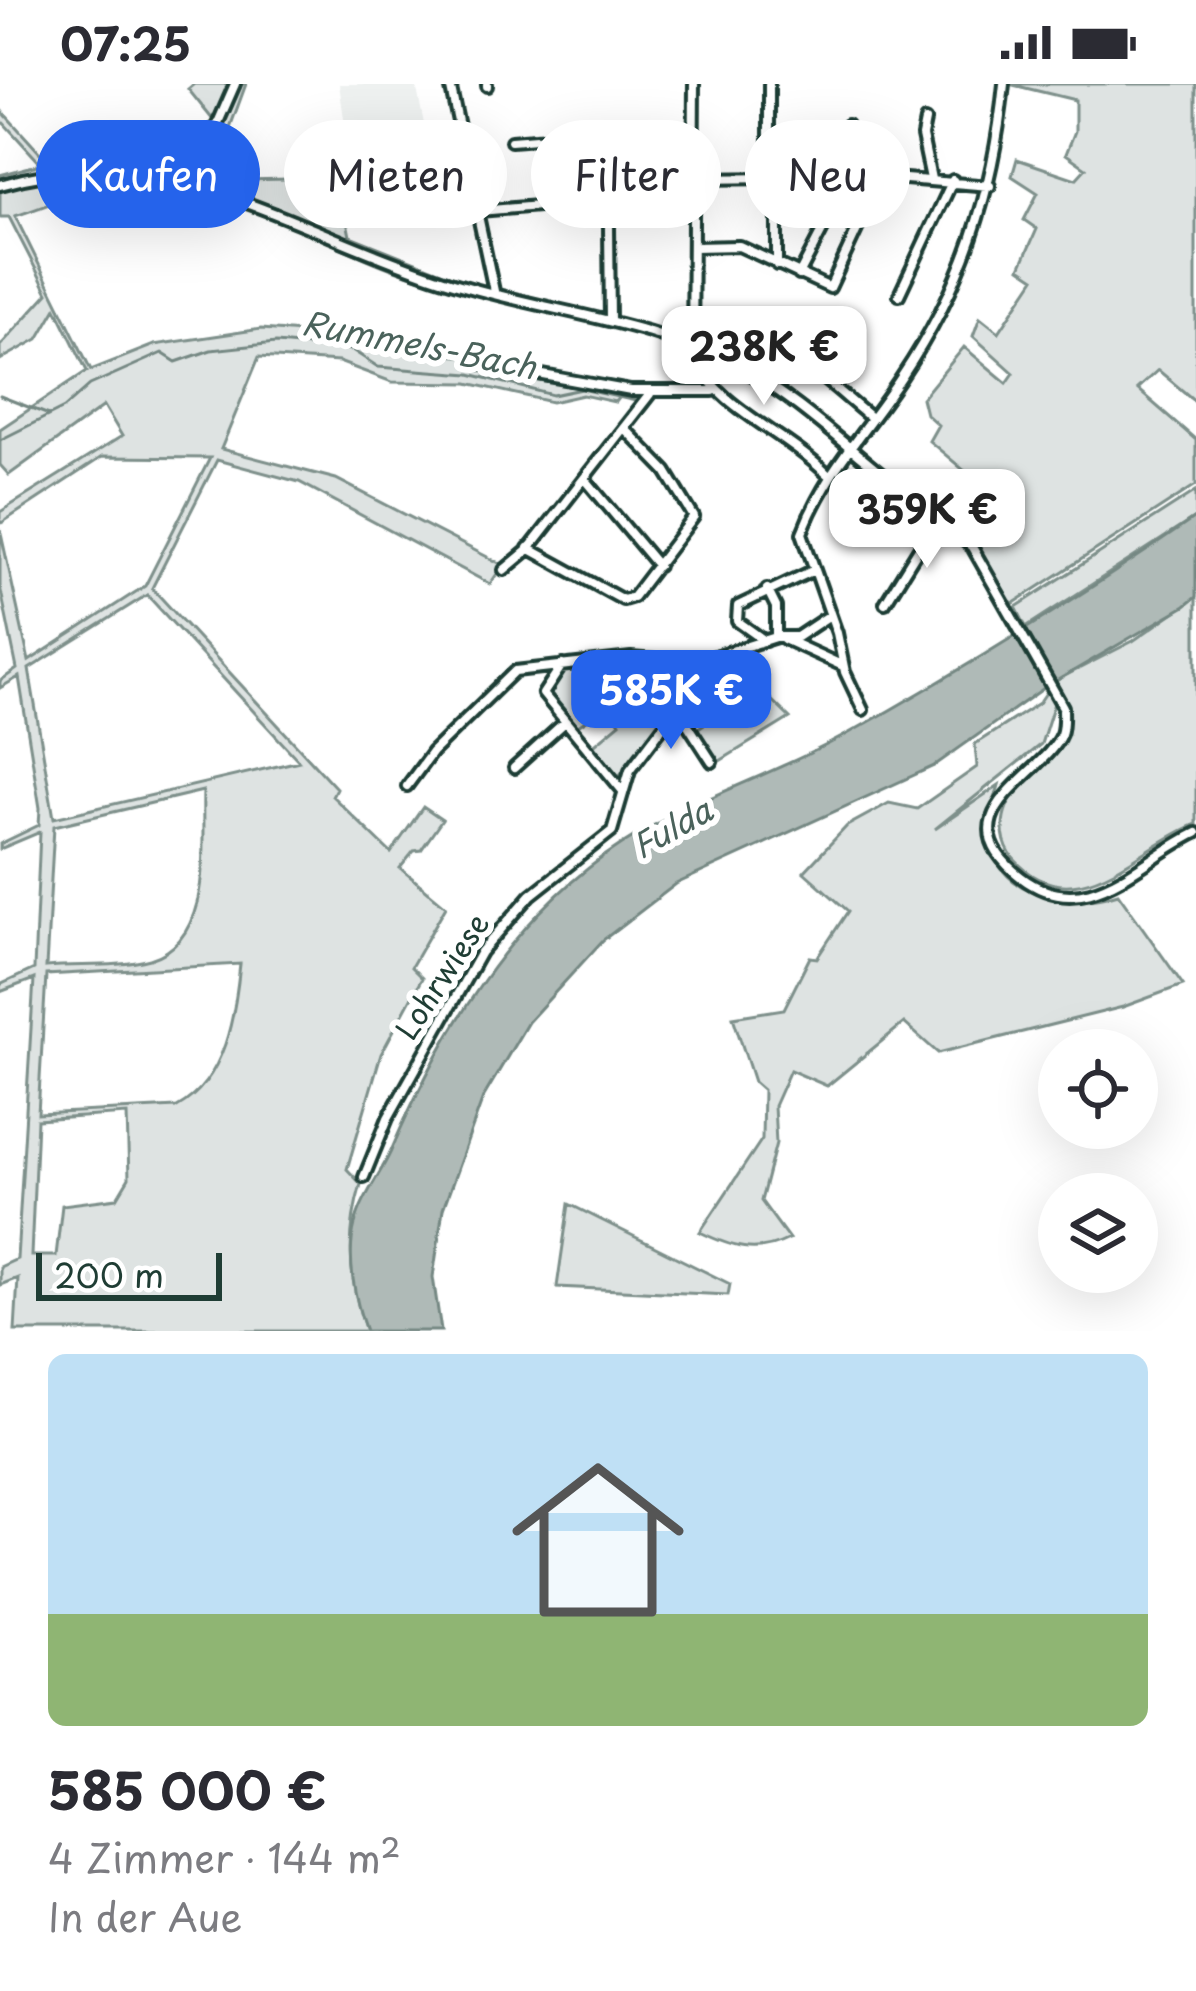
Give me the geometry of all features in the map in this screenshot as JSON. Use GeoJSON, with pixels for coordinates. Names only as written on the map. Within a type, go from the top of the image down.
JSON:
{"type":"FeatureCollection","features":[{"type":"Feature","properties":{"kind":"street"},"geometry":{"type":"LineString","coordinates":[[219,120],[235,84]]}},
{"type":"Feature","properties":{"kind":"street"},"geometry":{"type":"LineString","coordinates":[[450,84],[458,120]]}},
{"type":"Feature","properties":{"kind":"street"},"geometry":{"type":"LineString","coordinates":[[694,84],[695,120]]}},
{"type":"Feature","properties":{"kind":"street"},"geometry":{"type":"LineString","coordinates":[[769,84],[769,120]]}},
{"type":"Feature","properties":{"kind":"street"},"geometry":{"type":"LineString","coordinates":[[863,710],[843,666],[802,533],[827,474],[871,418],[954,290],[990,186],[1004,84]]}},
{"type":"Feature","properties":{"kind":"street"},"geometry":{"type":"LineString","coordinates":[[926,122],[922,136],[931,178]]}},
{"type":"Feature","properties":{"kind":"street"},"geometry":{"type":"LineString","coordinates":[[511,141],[531,140]]}},
{"type":"Feature","properties":{"kind":"street"},"geometry":{"type":"LineString","coordinates":[[0,185],[36,178]]}},
{"type":"Feature","properties":{"kind":"street"},"geometry":{"type":"LineString","coordinates":[[910,178],[990,186]]}},
{"type":"Feature","properties":{"kind":"street"},"geometry":{"type":"LineString","coordinates":[[899,295],[953,180]]}},
{"type":"Feature","properties":{"kind":"street"},"geometry":{"type":"LineString","coordinates":[[260,206],[445,281],[610,320],[692,346],[778,391],[972,547],[1062,702],[1062,733],[999,801],[995,844],[1012,870],[1044,890],[1081,895],[1100,891],[1196,833]]}},
{"type":"Feature","properties":{"kind":"street"},"geometry":{"type":"LineString","coordinates":[[482,228],[494,291]]}},
{"type":"Feature","properties":{"kind":"street"},"geometry":{"type":"LineString","coordinates":[[609,228],[610,320]]}},
{"type":"Feature","properties":{"kind":"street"},"geometry":{"type":"LineString","coordinates":[[694,228],[692,357],[713,391],[790,441],[827,474]]}},
{"type":"Feature","properties":{"kind":"street"},"geometry":{"type":"LineString","coordinates":[[777,228],[777,265]]}},
{"type":"Feature","properties":{"kind":"street"},"geometry":{"type":"LineString","coordinates":[[694,247],[740,246],[823,288],[834,285],[858,228]]}},
{"type":"Feature","properties":{"kind":"street"},"geometry":{"type":"LineString","coordinates":[[799,275],[823,229]]}},
{"type":"Feature","properties":{"kind":"street"},"geometry":{"type":"LineString","coordinates":[[694,322],[730,321],[762,334],[871,418]]}},
{"type":"Feature","properties":{"kind":"street"},"geometry":{"type":"LineString","coordinates":[[477,363],[651,392],[713,391]]}},
{"type":"Feature","properties":{"kind":"street"},"geometry":{"type":"LineString","coordinates":[[504,570],[528,548],[626,430],[651,392]]}},
{"type":"Feature","properties":{"kind":"street"},"geometry":{"type":"LineString","coordinates":[[528,548],[628,601],[658,566],[694,517],[666,471],[626,430]]}},
{"type":"Feature","properties":{"kind":"street"},"geometry":{"type":"LineString","coordinates":[[585,479],[658,566]]}},
{"type":"Feature","properties":{"kind":"street"},"geometry":{"type":"LineString","coordinates":[[906,494],[976,536]]}},
{"type":"Feature","properties":{"kind":"street"},"geometry":{"type":"LineString","coordinates":[[885,603],[937,519]]}},
{"type":"Feature","properties":{"kind":"street"},"geometry":{"type":"LineString","coordinates":[[765,641],[734,616],[745,600],[814,570]]}},
{"type":"Feature","properties":{"kind":"street"},"geometry":{"type":"LineString","coordinates":[[767,589],[776,608],[779,638]]}},
{"type":"Feature","properties":{"kind":"street"},"geometry":{"type":"LineString","coordinates":[[407,785],[432,752],[515,671],[650,657],[692,663],[809,631],[830,615]]}},
{"type":"Feature","properties":{"kind":"street"},"geometry":{"type":"LineString","coordinates":[[779,638],[843,666]]}},
{"type":"Feature","properties":{"kind":"street","name":"Lohrwiese"},"geometry":{"type":"LineString","coordinates":[[364,1178],[388,1118],[482,952],[531,896],[612,831],[630,770],[676,707],[692,663]]}},
{"type":"Feature","properties":{"kind":"street"},"geometry":{"type":"LineString","coordinates":[[562,664],[543,694],[622,791]]}},
{"type":"Feature","properties":{"kind":"street"},"geometry":{"type":"LineString","coordinates":[[676,707],[712,762]]}},
{"type":"Feature","properties":{"kind":"street"},"geometry":{"type":"LineString","coordinates":[[514,768],[565,722]]}},
{"type":"Feature","properties":{"kind":"shaded area"},"geometry":{"type":"Polygon","coordinates":[[[194,84],[246,84],[233,120],[213,120],[188,89],[194,84]]]}},
{"type":"Feature","properties":{"kind":"shaded area"},"geometry":{"type":"Polygon","coordinates":[[[339,84],[416,84],[423,120],[344,120],[339,84]]]}},
{"type":"Feature","properties":{"kind":"shaded area"},"geometry":{"type":"Polygon","coordinates":[[[1009,84],[1196,84],[1196,402],[1158,370],[1137,389],[1196,440],[1196,485],[1014,603],[1007,600],[972,547],[1004,504],[929,441],[938,425],[926,414],[922,398],[964,347],[1007,383],[1014,373],[973,336],[980,317],[999,332],[1035,278],[1020,268],[1037,229],[1024,220],[1038,193],[1012,176],[1017,159],[1076,179],[1086,168],[1066,154],[1075,131],[1075,100],[1009,84]]]}},
{"type":"Feature","properties":{"kind":"shaded area"},"geometry":{"type":"Polygon","coordinates":[[[0,109],[36,149],[36,159],[0,119],[0,109]]]}},
{"type":"Feature","properties":{"kind":"shaded area"},"geometry":{"type":"Polygon","coordinates":[[[36,165],[36,209],[15,216],[91,370],[154,345],[261,329],[356,336],[406,353],[478,357],[476,368],[622,393],[615,402],[583,395],[552,402],[468,383],[392,382],[339,362],[259,357],[221,449],[336,479],[503,565],[490,584],[299,482],[217,460],[152,588],[336,788],[332,796],[391,853],[423,807],[442,820],[421,850],[414,851],[400,868],[446,906],[411,967],[422,978],[381,1054],[347,1169],[361,1184],[351,1258],[366,1331],[15,1331],[18,1278],[0,1285],[0,1267],[17,1259],[34,979],[0,992],[0,985],[34,969],[40,832],[0,849],[0,844],[39,825],[40,808],[19,677],[0,688],[0,681],[17,669],[0,586],[0,529],[29,661],[145,586],[210,458],[102,457],[0,524],[0,512],[122,436],[104,406],[9,475],[0,465],[0,429],[87,371],[56,308],[38,339],[0,360],[0,346],[48,293],[9,217],[0,217],[0,175],[36,165]],[[147,595],[29,669],[54,818],[299,761],[147,595]],[[203,791],[54,826],[46,967],[138,962],[171,948],[195,911],[200,887],[203,791]],[[240,964],[46,975],[38,1114],[177,1107],[194,1095],[225,1044],[240,964]],[[127,1114],[37,1120],[31,1256],[56,1256],[62,1205],[117,1198],[129,1178],[127,1114]]]}},
{"type":"Feature","properties":{"kind":"shaded area"},"geometry":{"type":"Polygon","coordinates":[[[284,179],[284,223],[260,212],[260,180],[284,179]]]}},
{"type":"Feature","properties":{"kind":"shaded area"},"geometry":{"type":"Polygon","coordinates":[[[296,228],[348,228],[350,236],[459,279],[461,288],[418,278],[296,228]]]}},
{"type":"Feature","properties":{"kind":"shaded area"},"geometry":{"type":"Polygon","coordinates":[[[1196,491],[1196,517],[1026,627],[1016,607],[1196,491]]]}},
{"type":"Feature","properties":{"kind":"shaded area"},"geometry":{"type":"Polygon","coordinates":[[[1196,597],[1196,824],[1083,883],[1060,885],[1037,878],[1010,853],[1003,820],[1019,787],[1066,735],[1066,700],[1055,681],[1133,641],[1196,597]]]}},
{"type":"Feature","properties":{"kind":"shaded area"},"geometry":{"type":"Polygon","coordinates":[[[622,660],[628,685],[663,719],[616,780],[590,748],[620,723],[609,705],[575,728],[546,692],[563,665],[622,660]]]}},
{"type":"Feature","properties":{"kind":"shaded area"},"geometry":{"type":"Polygon","coordinates":[[[758,687],[790,718],[715,764],[694,731],[758,687]]]}},
{"type":"Feature","properties":{"kind":"shaded area"},"geometry":{"type":"Polygon","coordinates":[[[1048,690],[1055,700],[1041,744],[935,829],[999,785],[989,835],[997,861],[1008,876],[1023,887],[1061,898],[1118,893],[1183,985],[1123,1007],[938,1053],[904,1023],[827,1086],[790,1070],[774,1106],[776,1143],[761,1201],[789,1239],[744,1248],[700,1232],[762,1139],[763,1090],[754,1082],[733,1017],[784,1009],[810,957],[817,958],[848,911],[804,872],[847,826],[889,803],[917,809],[977,767],[975,744],[1039,703],[1048,690]]]}},
{"type":"Feature","properties":{"kind":"shaded area"},"geometry":{"type":"Polygon","coordinates":[[[569,1204],[730,1284],[728,1295],[557,1287],[569,1204]]]}},
{"type":"Feature","properties":{"kind":"water","name":"Fulda"},"geometry":{"type":"Polygon","coordinates":[[[1196,517],[1196,597],[1185,606],[1044,688],[934,766],[676,884],[603,940],[528,1022],[483,1098],[443,1209],[433,1277],[441,1331],[366,1331],[352,1264],[352,1237],[362,1205],[457,1021],[514,941],[547,905],[622,844],[887,712],[1196,517]]]}},
{"type":"Feature","properties":{"kind":"waterway","name":"Rummels-Bach"},"geometry":{"type":"LineString","coordinates":[[0,440],[64,408],[90,385],[162,353],[176,362],[211,350],[276,343],[352,350],[378,367],[470,374],[553,395],[582,389],[636,401]]}},
{"type":"Feature","properties":{"kind":"waterway"},"geometry":{"type":"LineString","coordinates":[[0,396],[49,415]]}}]}
